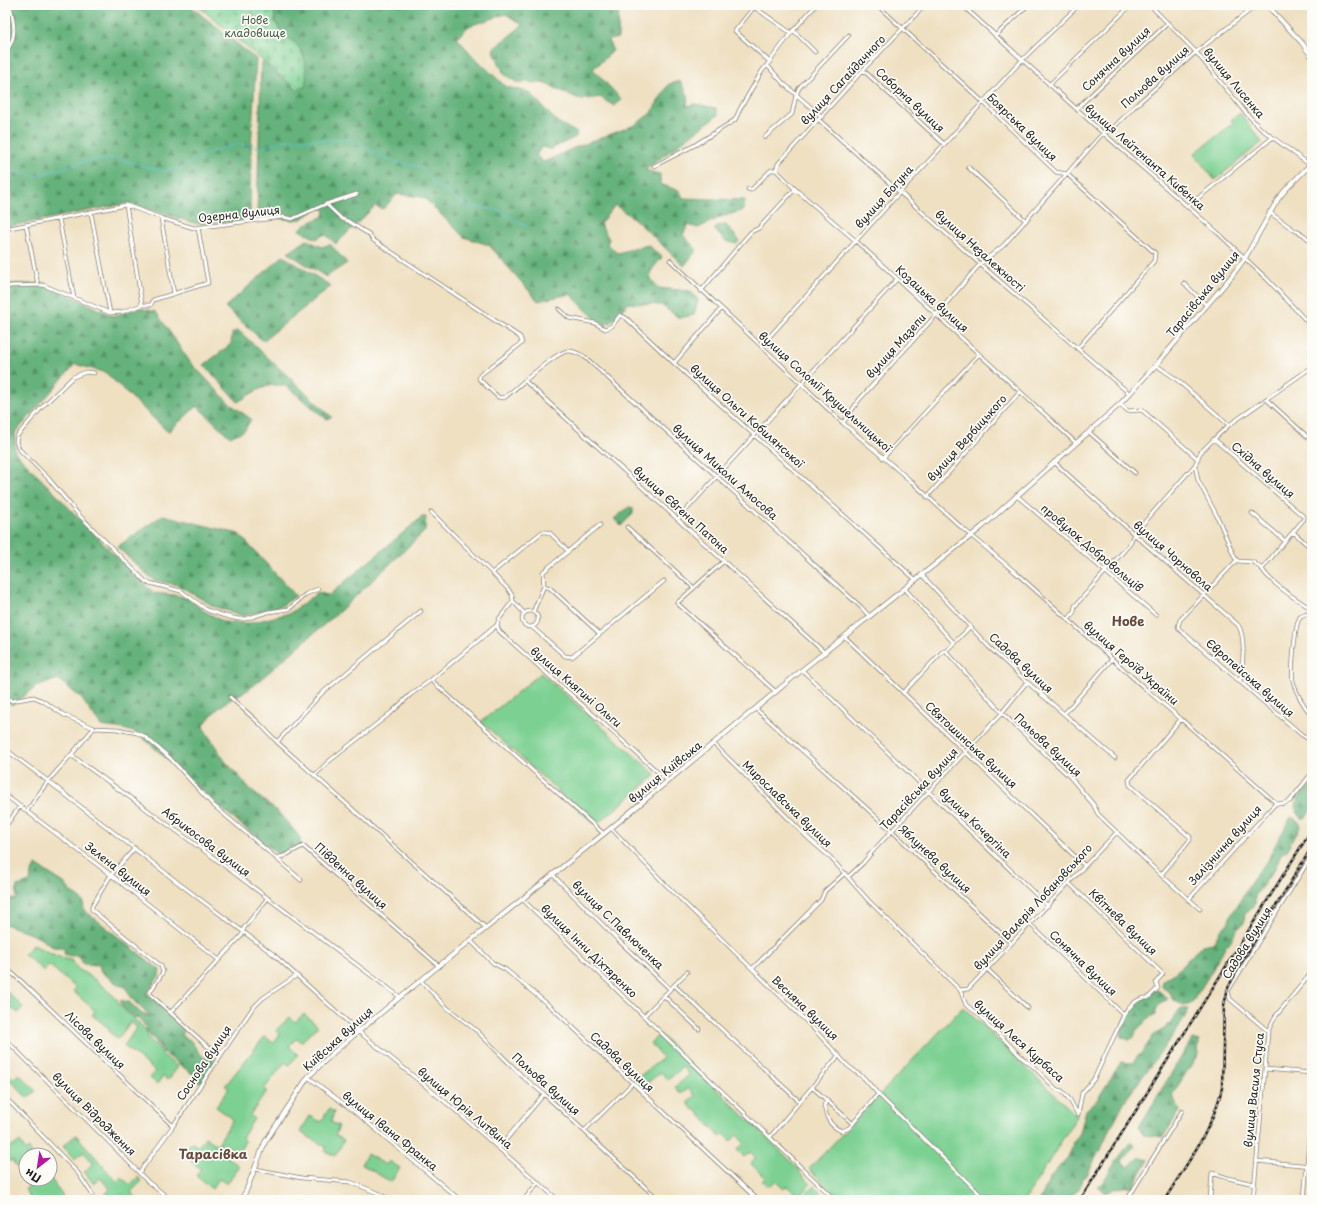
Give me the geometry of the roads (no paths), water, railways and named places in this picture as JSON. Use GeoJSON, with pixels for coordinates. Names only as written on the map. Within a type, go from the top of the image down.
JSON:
{"type":"FeatureCollection","features":[{"type":"Feature","properties":{"kind":"street"},"geometry":{"type":"LineString","coordinates":[[5,53],[15,33],[10,5]]}},
{"type":"Feature","properties":{"kind":"street"},"geometry":{"type":"LineString","coordinates":[[654,166],[735,120],[762,71],[769,64],[792,32],[816,5]]}},
{"type":"Feature","properties":{"kind":"street","name":"Боярська вулиця"},"geometry":{"type":"LineString","coordinates":[[877,5],[983,102],[1056,172],[1067,174],[1155,253],[1154,261],[1078,348]]}},
{"type":"Feature","properties":{"kind":"street","name":"вулиця Сагайдачного"},"geometry":{"type":"LineString","coordinates":[[776,170],[778,164],[863,70],[925,5]]}},
{"type":"Feature","properties":{"kind":"street","name":"вулиця Лейтенанта Кибенка"},"geometry":{"type":"LineString","coordinates":[[962,5],[1049,85],[1245,258],[1312,327]]}},
{"type":"Feature","properties":{"kind":"street"},"geometry":{"type":"LineString","coordinates":[[968,10],[973,5]]}},
{"type":"Feature","properties":{"kind":"street"},"geometry":{"type":"LineString","coordinates":[[995,36],[1028,5]]}},
{"type":"Feature","properties":{"kind":"street","name":"вулиця Богуна"},"geometry":{"type":"LineString","coordinates":[[761,346],[1022,60],[1079,5]]}},
{"type":"Feature","properties":{"kind":"street"},"geometry":{"type":"LineString","coordinates":[[1049,85],[1131,5]]}},
{"type":"Feature","properties":{"kind":"street","name":"вулиця Лисенка"},"geometry":{"type":"LineString","coordinates":[[1150,5],[1196,52],[1260,128],[1310,165],[1312,171]]}},
{"type":"Feature","properties":{"kind":"street","name":"Польова вулиця"},"geometry":{"type":"LineString","coordinates":[[1026,221],[1103,133],[1111,130],[1134,107],[1196,52],[1257,5]]}},
{"type":"Feature","properties":{"kind":"street"},"geometry":{"type":"LineString","coordinates":[[1267,5],[1302,43],[1312,57]]}},
{"type":"Feature","properties":{"kind":"street"},"geometry":{"type":"LineString","coordinates":[[754,6],[792,32],[815,52]]}},
{"type":"Feature","properties":{"kind":"street","name":"вулиця Незалежності"},"geometry":{"type":"LineString","coordinates":[[754,6],[735,31],[769,64],[783,83],[980,264],[1130,394]]}},
{"type":"Feature","properties":{"kind":"street","name":"Сонячна вулиця"},"geometry":{"type":"LineString","coordinates":[[1076,109],[1168,23]]}},
{"type":"Feature","properties":{"kind":"street"},"geometry":{"type":"LineString","coordinates":[[765,137],[792,114],[799,88],[849,35]]}},
{"type":"Feature","properties":{"kind":"street","name":"Соборна вулиця"},"geometry":{"type":"LineString","coordinates":[[863,70],[944,144]]}},
{"type":"Feature","properties":{"kind":"street"},"geometry":{"type":"LineString","coordinates":[[1187,207],[1272,138]]}},
{"type":"Feature","properties":{"kind":"street","name":"Тарасівська вулиця"},"geometry":{"type":"LineString","coordinates":[[1016,495],[1120,404],[1156,365],[1231,277],[1245,258],[1270,212],[1287,188],[1310,165]]}},
{"type":"Feature","properties":{"kind":"street"},"geometry":{"type":"LineString","coordinates":[[968,167],[1026,221]]}},
{"type":"Feature","properties":{"kind":"street"},"geometry":{"type":"LineString","coordinates":[[748,189],[751,190],[771,170],[776,170]]}},
{"type":"Feature","properties":{"kind":"street","name":"Козацька вулиця"},"geometry":{"type":"LineString","coordinates":[[776,170],[795,189],[936,314],[1076,443]]}},
{"type":"Feature","properties":{"kind":"street"},"geometry":{"type":"LineString","coordinates":[[701,290],[751,232],[759,228],[795,189]]}},
{"type":"Feature","properties":{"kind":"street","name":"Озерна вулиця"},"geometry":{"type":"LineString","coordinates":[[126,205],[161,218],[198,228],[283,218],[292,219],[326,204],[357,194]]}},
{"type":"Feature","properties":{"kind":"street"},"geometry":{"type":"LineString","coordinates":[[326,204],[342,219],[362,230],[373,240],[520,337],[522,343],[480,375],[478,379],[498,397],[504,398],[525,381]]}},
{"type":"Feature","properties":{"kind":"street"},"geometry":{"type":"LineString","coordinates":[[5,229],[126,205],[142,305]]}},
{"type":"Feature","properties":{"kind":"street"},"geometry":{"type":"LineString","coordinates":[[1270,212],[1294,230],[1304,235],[1312,243]]}},
{"type":"Feature","properties":{"kind":"street"},"geometry":{"type":"LineString","coordinates":[[90,213],[110,313]]}},
{"type":"Feature","properties":{"kind":"street"},"geometry":{"type":"LineString","coordinates":[[161,218],[174,294]]}},
{"type":"Feature","properties":{"kind":"street"},"geometry":{"type":"LineString","coordinates":[[59,219],[74,298]]}},
{"type":"Feature","properties":{"kind":"street","name":"вулиця Мазепи"},"geometry":{"type":"LineString","coordinates":[[842,423],[859,400],[980,264],[1004,245],[1026,221]]}},
{"type":"Feature","properties":{"kind":"street"},"geometry":{"type":"LineString","coordinates":[[26,225],[38,284]]}},
{"type":"Feature","properties":{"kind":"street"},"geometry":{"type":"LineString","coordinates":[[5,280],[6,288],[10,286],[43,285],[110,313],[122,312],[142,305],[151,305],[154,300],[208,283],[198,228]]}},
{"type":"Feature","properties":{"kind":"street","name":"вулиця Соломії Крушельницької"},"geometry":{"type":"LineString","coordinates":[[670,260],[842,423],[971,536]]}},
{"type":"Feature","properties":{"kind":"street"},"geometry":{"type":"LineString","coordinates":[[678,519],[897,279]]}},
{"type":"Feature","properties":{"kind":"street"},"geometry":{"type":"LineString","coordinates":[[1184,284],[1207,306]]}},
{"type":"Feature","properties":{"kind":"street","name":"вулиця Ольги Кобилянської"},"geometry":{"type":"LineString","coordinates":[[559,309],[569,318],[595,322],[605,329],[612,326],[620,315],[626,318],[674,363],[755,434],[916,580]]}},
{"type":"Feature","properties":{"kind":"street"},"geometry":{"type":"LineString","coordinates":[[674,363],[721,309]]}},
{"type":"Feature","properties":{"kind":"street","name":"вулиця Миколи Амосова"},"geometry":{"type":"LineString","coordinates":[[525,381],[562,353],[569,351],[585,357],[870,617]]}},
{"type":"Feature","properties":{"kind":"street"},"geometry":{"type":"LineString","coordinates":[[883,458],[979,354]]}},
{"type":"Feature","properties":{"kind":"street"},"geometry":{"type":"LineString","coordinates":[[1156,365],[1176,379],[1229,425]]}},
{"type":"Feature","properties":{"kind":"street"},"geometry":{"type":"LineString","coordinates":[[1068,620],[1074,612],[1076,606],[1129,545],[1134,534],[1195,465],[1202,450],[1229,425],[1312,367]]}},
{"type":"Feature","properties":{"kind":"street"},"geometry":{"type":"LineString","coordinates":[[94,373],[86,372],[73,377],[42,407],[17,436],[16,442],[19,449],[48,478],[78,514],[146,582],[181,591],[207,610],[238,619],[245,619],[268,612],[289,609],[306,594],[318,590]]}},
{"type":"Feature","properties":{"kind":"street","name":"вулиця Євгена Патона"},"geometry":{"type":"LineString","coordinates":[[525,381],[825,653]]}},
{"type":"Feature","properties":{"kind":"street","name":"вулиця Вербицького"},"geometry":{"type":"LineString","coordinates":[[927,497],[1020,392]]}},
{"type":"Feature","properties":{"kind":"street"},"geometry":{"type":"LineString","coordinates":[[1266,398],[1312,441]]}},
{"type":"Feature","properties":{"kind":"street"},"geometry":{"type":"LineString","coordinates":[[1120,404],[1128,411],[1143,411],[1198,459]]}},
{"type":"Feature","properties":{"kind":"street"},"geometry":{"type":"LineString","coordinates":[[1089,432],[1135,473]]}},
{"type":"Feature","properties":{"kind":"street","name":"Східна вулиця"},"geometry":{"type":"LineString","coordinates":[[1214,439],[1304,517],[1293,532]]}},
{"type":"Feature","properties":{"kind":"street","name":"вулиця Чорновола"},"geometry":{"type":"LineString","coordinates":[[1054,462],[1242,629],[1242,670],[1240,681]]}},
{"type":"Feature","properties":{"kind":"street"},"geometry":{"type":"LineString","coordinates":[[1195,465],[1198,480],[1217,516],[1236,560]]}},
{"type":"Feature","properties":{"kind":"street","name":"вулиця Київська"},"geometry":{"type":"LineString","coordinates":[[471,941],[714,744],[802,670],[971,536],[1016,495]]}},
{"type":"Feature","properties":{"kind":"street","name":"провулок Добровольців"},"geometry":{"type":"LineString","coordinates":[[1016,495],[1156,615]]}},
{"type":"Feature","properties":{"kind":"street"},"geometry":{"type":"LineString","coordinates":[[431,512],[508,589],[512,595],[513,601],[524,613]]}},
{"type":"Feature","properties":{"kind":"street"},"geometry":{"type":"LineString","coordinates":[[1252,513],[1285,541]]}},
{"type":"Feature","properties":{"kind":"street"},"geometry":{"type":"LineString","coordinates":[[533,612],[544,586],[543,572],[600,525]]}},
{"type":"Feature","properties":{"kind":"street"},"geometry":{"type":"LineString","coordinates":[[627,527],[694,588]]}},
{"type":"Feature","properties":{"kind":"street"},"geometry":{"type":"LineString","coordinates":[[492,573],[542,532],[550,534],[568,551]]}},
{"type":"Feature","properties":{"kind":"street"},"geometry":{"type":"LineString","coordinates":[[1262,569],[1293,532],[1312,549]]}},
{"type":"Feature","properties":{"kind":"street","name":"вулиця Героїв України"},"geometry":{"type":"LineString","coordinates":[[971,536],[1015,572],[1149,692],[1277,803]]}},
{"type":"Feature","properties":{"kind":"street"},"geometry":{"type":"LineString","coordinates":[[1236,560],[1254,562],[1262,569],[1264,573],[1286,591],[1312,609]]}},
{"type":"Feature","properties":{"kind":"street"},"geometry":{"type":"LineString","coordinates":[[1204,594],[1236,560]]}},
{"type":"Feature","properties":{"kind":"street"},"geometry":{"type":"LineString","coordinates":[[724,562],[677,603],[776,692]]}},
{"type":"Feature","properties":{"kind":"street","name":"Садова вулиця"},"geometry":{"type":"LineString","coordinates":[[922,575],[989,647],[1115,758]]}},
{"type":"Feature","properties":{"kind":"street"},"geometry":{"type":"LineString","coordinates":[[524,613],[522,616],[522,622],[526,626],[532,627],[565,656],[573,656],[664,581]]}},
{"type":"Feature","properties":{"kind":"street"},"geometry":{"type":"LineString","coordinates":[[544,586],[550,588],[600,634]]}},
{"type":"Feature","properties":{"kind":"street"},"geometry":{"type":"LineString","coordinates":[[905,589],[954,642]]}},
{"type":"Feature","properties":{"kind":"street","name":"Європейська вулиця"},"geometry":{"type":"LineString","coordinates":[[1204,594],[1180,620],[1178,626],[1179,629],[1302,736],[1312,741]]}},
{"type":"Feature","properties":{"kind":"street"},"geometry":{"type":"LineString","coordinates":[[315,775],[358,738],[392,712],[410,695],[431,680],[497,625],[499,619],[513,601]]}},
{"type":"Feature","properties":{"kind":"street"},"geometry":{"type":"LineString","coordinates":[[278,742],[321,694],[421,611]]}},
{"type":"Feature","properties":{"kind":"street"},"geometry":{"type":"LineString","coordinates":[[524,613],[528,611],[533,612],[536,615],[538,619],[532,627]]}},
{"type":"Feature","properties":{"kind":"street"},"geometry":{"type":"LineString","coordinates":[[1312,613],[1302,615],[1296,626],[1292,674],[1295,689],[1312,716]]}},
{"type":"Feature","properties":{"kind":"street","name":"вулиця Княгині Ольги"},"geometry":{"type":"LineString","coordinates":[[497,625],[499,631],[668,781]]}},
{"type":"Feature","properties":{"kind":"street"},"geometry":{"type":"LineString","coordinates":[[903,693],[943,651],[946,651],[970,627]]}},
{"type":"Feature","properties":{"kind":"street","name":"Святошинська вулиця"},"geometry":{"type":"LineString","coordinates":[[845,636],[1085,866]]}},
{"type":"Feature","properties":{"kind":"street","name":"Польова вулиця"},"geometry":{"type":"LineString","coordinates":[[946,651],[1002,713],[1070,777],[1093,804],[1098,814],[1161,875],[1200,909]]}},
{"type":"Feature","properties":{"kind":"street"},"geometry":{"type":"LineString","coordinates":[[1064,714],[1112,659]]}},
{"type":"Feature","properties":{"kind":"street","name":"вулиця Кочергіна"},"geometry":{"type":"LineString","coordinates":[[802,670],[1048,906]]}},
{"type":"Feature","properties":{"kind":"street"},"geometry":{"type":"LineString","coordinates":[[431,680],[604,834]]}},
{"type":"Feature","properties":{"kind":"street","name":"Тарасівська вулиця"},"geometry":{"type":"LineString","coordinates":[[848,876],[863,863],[927,794],[928,791],[1002,713],[1027,682]]}},
{"type":"Feature","properties":{"kind":"street"},"geometry":{"type":"LineString","coordinates":[[5,695],[12,701],[34,697],[64,715],[94,728],[117,729],[137,733],[150,740],[170,758],[213,805],[301,880]]}},
{"type":"Feature","properties":{"kind":"street"},"geometry":{"type":"LineString","coordinates":[[230,697],[278,742],[486,928]]}},
{"type":"Feature","properties":{"kind":"street","name":"Яблунева вулиця"},"geometry":{"type":"LineString","coordinates":[[756,709],[892,831],[1012,943]]}},
{"type":"Feature","properties":{"kind":"street"},"geometry":{"type":"LineString","coordinates":[[1161,875],[1190,840],[1190,837],[1130,785],[1129,780],[1181,719]]}},
{"type":"Feature","properties":{"kind":"street"},"geometry":{"type":"LineString","coordinates":[[27,811],[48,781],[94,728]]}},
{"type":"Feature","properties":{"kind":"street","name":"Мирославська вулиця"},"geometry":{"type":"LineString","coordinates":[[714,744],[848,876]]}},
{"type":"Feature","properties":{"kind":"street"},"geometry":{"type":"LineString","coordinates":[[5,749],[273,954],[358,1031]]}},
{"type":"Feature","properties":{"kind":"street","name":"Абрикосова вулиця"},"geometry":{"type":"LineString","coordinates":[[71,755],[210,855],[400,997]]}},
{"type":"Feature","properties":{"kind":"street","name":"Залізнична вулиця"},"geometry":{"type":"LineString","coordinates":[[1188,900],[1277,803],[1290,801],[1312,773]]}},
{"type":"Feature","properties":{"kind":"street","name":"Зелена вулиця"},"geometry":{"type":"LineString","coordinates":[[5,795],[111,875],[219,960]]}},
{"type":"Feature","properties":{"kind":"street"},"geometry":{"type":"LineString","coordinates":[[5,827],[20,806]]}},
{"type":"Feature","properties":{"kind":"street","name":"Весняна вулиця"},"geometry":{"type":"LineString","coordinates":[[611,828],[664,883],[742,957],[752,969],[810,1025],[848,1066],[864,1078],[878,1094],[986,1200]]}},
{"type":"Feature","properties":{"kind":"street","name":"вулиця Валерія Лобановського"},"geometry":{"type":"LineString","coordinates":[[960,990],[968,989],[1117,832]]}},
{"type":"Feature","properties":{"kind":"street","name":"Південна вулиця"},"geometry":{"type":"LineString","coordinates":[[276,858],[284,856],[302,846],[439,966]]}},
{"type":"Feature","properties":{"kind":"street"},"geometry":{"type":"LineString","coordinates":[[135,848],[111,875],[92,906],[92,910],[160,966],[163,972],[150,994],[207,1046],[222,1053]]}},
{"type":"Feature","properties":{"kind":"street","name":"Садова вулиця"},"geometry":{"type":"LineString","coordinates":[[1268,1031],[1230,999],[1228,991],[1312,855]]}},
{"type":"Feature","properties":{"kind":"street"},"geometry":{"type":"LineString","coordinates":[[752,969],[820,900],[824,891],[845,873]]}},
{"type":"Feature","properties":{"kind":"street","name":"вулиця С.Павлюченка"},"geometry":{"type":"LineString","coordinates":[[553,875],[670,989]]}},
{"type":"Feature","properties":{"kind":"street","name":"вулиця Леся Курбаса"},"geometry":{"type":"LineString","coordinates":[[848,876],[868,900],[960,990],[966,1005],[980,1015],[989,1027],[1001,1036],[1021,1057],[1034,1067],[1056,1089],[1062,1091],[1070,1100],[1078,1115],[1082,1093],[1094,1079],[1124,1015]]}},
{"type":"Feature","properties":{"kind":"street","name":"Квітнева вулиця"},"geometry":{"type":"LineString","coordinates":[[1069,883],[1163,974],[1156,982],[1158,988],[1148,998],[1136,1000],[1128,1008],[1124,1015]]}},
{"type":"Feature","properties":{"kind":"street"},"geometry":{"type":"LineString","coordinates":[[170,1012],[242,935],[244,928],[267,899]]}},
{"type":"Feature","properties":{"kind":"street","name":"вулиця Інни Діхтяренко"},"geometry":{"type":"LineString","coordinates":[[522,899],[835,1200]]}},
{"type":"Feature","properties":{"kind":"street","name":"Сонячна вулиця"},"geometry":{"type":"LineString","coordinates":[[1030,924],[1124,1015]]}},
{"type":"Feature","properties":{"kind":"street","name":"Садова вулиця"},"geometry":{"type":"LineString","coordinates":[[471,941],[494,962],[506,970],[551,1008],[758,1200]]}},
{"type":"Feature","properties":{"kind":"street","name":"Київська вулиця"},"geometry":{"type":"LineString","coordinates":[[241,1200],[265,1142],[308,1077],[358,1031],[471,941]]}},
{"type":"Feature","properties":{"kind":"street","name":"Лісова вулиця"},"geometry":{"type":"LineString","coordinates":[[5,967],[173,1126]]}},
{"type":"Feature","properties":{"kind":"street"},"geometry":{"type":"LineString","coordinates":[[987,969],[1028,1008]]}},
{"type":"Feature","properties":{"kind":"street"},"geometry":{"type":"LineString","coordinates":[[644,1016],[687,972]]}},
{"type":"Feature","properties":{"kind":"street","name":"вулиця Василя Стуса"},"geometry":{"type":"LineString","coordinates":[[1253,1200],[1268,1031],[1275,1017],[1312,972]]}},
{"type":"Feature","properties":{"kind":"street","name":"Соснова вулиця"},"geometry":{"type":"LineString","coordinates":[[139,1173],[173,1126],[252,1009],[263,998],[296,976]]}},
{"type":"Feature","properties":{"kind":"street","name":"Польова вулиця"},"geometry":{"type":"LineString","coordinates":[[421,981],[446,1007],[477,1031],[515,1069],[659,1200]]}},
{"type":"Feature","properties":{"kind":"street"},"geometry":{"type":"LineString","coordinates":[[674,985],[800,1102]]}},
{"type":"Feature","properties":{"kind":"street"},"geometry":{"type":"LineString","coordinates":[[664,996],[699,1030]]}},
{"type":"Feature","properties":{"kind":"street","name":"вулиця Юрія Литвина"},"geometry":{"type":"LineString","coordinates":[[358,1031],[455,1110],[558,1200]]}},
{"type":"Feature","properties":{"kind":"street","name":"вулиця Відродження"},"geometry":{"type":"LineString","coordinates":[[5,1039],[148,1182],[171,1200]]}},
{"type":"Feature","properties":{"kind":"street"},"geometry":{"type":"LineString","coordinates":[[770,1137],[839,1055]]}},
{"type":"Feature","properties":{"kind":"street"},"geometry":{"type":"LineString","coordinates":[[1265,1069],[1312,1073]]}},
{"type":"Feature","properties":{"kind":"street","name":"вулиця Івана Франка"},"geometry":{"type":"LineString","coordinates":[[308,1077],[360,1116],[460,1200]]}},
{"type":"Feature","properties":{"kind":"street"},"geometry":{"type":"LineString","coordinates":[[584,1131],[632,1084]]}},
{"type":"Feature","properties":{"kind":"street"},"geometry":{"type":"LineString","coordinates":[[812,1087],[853,1124]]}},
{"type":"Feature","properties":{"kind":"street"},"geometry":{"type":"LineString","coordinates":[[499,1148],[544,1094]]}},
{"type":"Feature","properties":{"kind":"street"},"geometry":{"type":"LineString","coordinates":[[827,1101],[824,1105],[826,1116],[835,1128],[842,1131],[849,1128],[853,1124],[878,1094]]}},
{"type":"Feature","properties":{"kind":"street"},"geometry":{"type":"LineString","coordinates":[[5,1097],[78,1173],[96,1200]]}},
{"type":"Feature","properties":{"kind":"street"},"geometry":{"type":"LineString","coordinates":[[1304,1200],[1312,1104]]}},
{"type":"Feature","properties":{"kind":"street"},"geometry":{"type":"LineString","coordinates":[[1127,1200],[1182,1111]]}},
{"type":"Feature","properties":{"kind":"street"},"geometry":{"type":"LineString","coordinates":[[1308,1156],[1312,1150]]}},
{"type":"Feature","properties":{"kind":"street"},"geometry":{"type":"LineString","coordinates":[[1256,1161],[1312,1166]]}},
{"type":"Feature","properties":{"kind":"street"},"geometry":{"type":"LineString","coordinates":[[255,1168],[302,1178],[350,1182],[378,1193],[390,1200]]}},
{"type":"Feature","properties":{"kind":"street"},"geometry":{"type":"LineString","coordinates":[[1210,1200],[1212,1173],[1254,1184]]}},
{"type":"Feature","properties":{"kind":"street"},"geometry":{"type":"LineString","coordinates":[[524,1200],[538,1182]]}},
{"type":"Feature","properties":{"kind":"street"},"geometry":{"type":"LineString","coordinates":[[746,1200],[752,1195]]}},
{"type":"Feature","properties":{"kind":"waterway"},"geometry":{"type":"LineString","coordinates":[[254,146],[260,148],[286,140],[350,139],[391,161],[421,167],[435,185],[467,206],[498,210],[527,227]]}},
{"type":"Feature","properties":{"kind":"waterway"},"geometry":{"type":"LineString","coordinates":[[198,158],[216,150],[238,144],[250,145]]}},
{"type":"Feature","properties":{"kind":"waterway"},"geometry":{"type":"LineString","coordinates":[[5,172],[10,171],[36,176],[87,161],[115,158],[162,171],[182,168],[195,160]]}},
{"type":"Feature","properties":{"kind":"railway"},"geometry":{"type":"LineString","coordinates":[[1080,1200],[1312,829]]}},
{"type":"Feature","properties":{"kind":"railway"},"geometry":{"type":"LineString","coordinates":[[1165,1199],[1206,1132],[1218,1103],[1222,1088],[1224,1005],[1228,988],[1241,963],[1312,847]]}},
{"type":"Feature","properties":{"kind":"district","name":"Нове"},"geometry":{"type":"Point","coordinates":[1128,621]}},
{"type":"Feature","properties":{"kind":"district","name":"Тарасівка"},"geometry":{"type":"Point","coordinates":[213,1154]}},
{"type":"Feature","properties":{"kind":"park label","name":"Нове кладовище"},"geometry":{"type":"Point","coordinates":[255,26]}}]}
